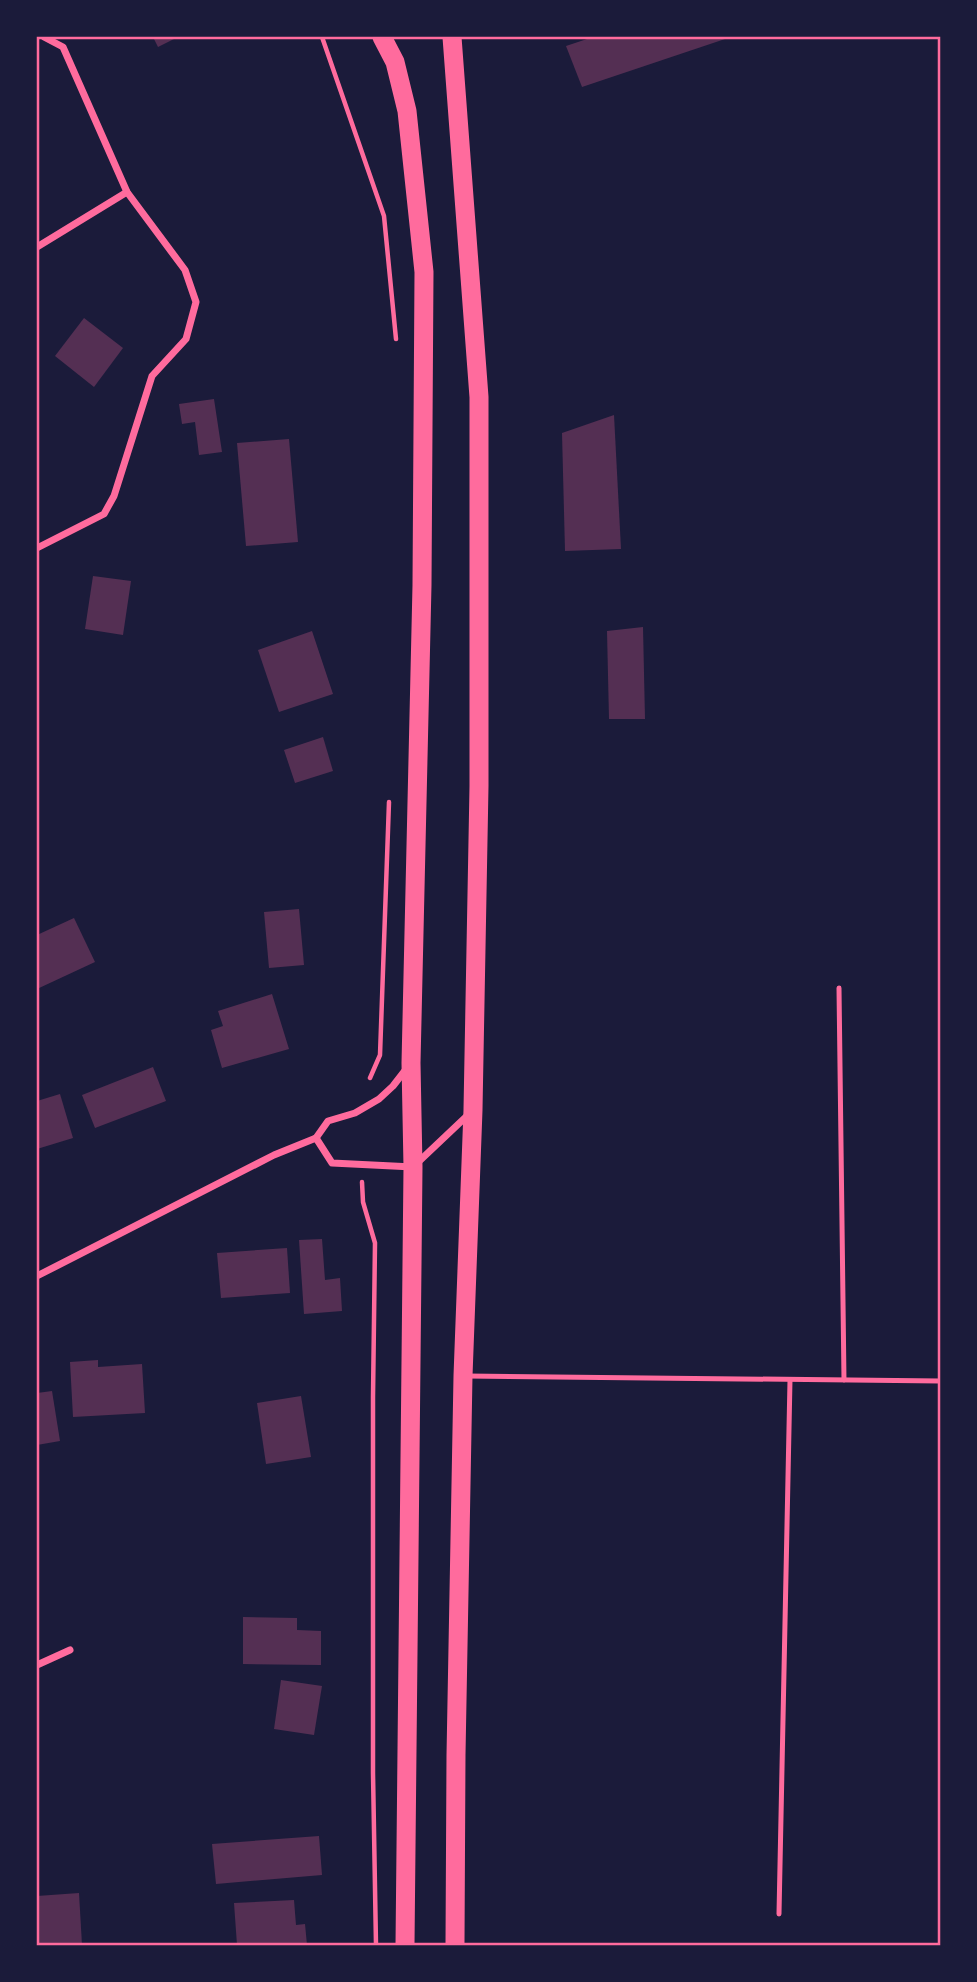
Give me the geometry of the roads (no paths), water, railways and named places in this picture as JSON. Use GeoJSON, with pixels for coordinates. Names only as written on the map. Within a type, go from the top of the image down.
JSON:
{"type":"FeatureCollection","features":[{"type":"Feature","properties":{"kind":"highway"},"geometry":{"type":"LineString","coordinates":[[382,37],[395,62],[407,111],[424,272],[422,585],[411,1063],[414,1167],[405,1945]]}},
{"type":"Feature","properties":{"kind":"highway"},"geometry":{"type":"LineString","coordinates":[[452,37],[479,397],[479,786],[473,1110],[463,1376],[455,1945]]}},
{"type":"Feature","properties":{"kind":"street"},"geometry":{"type":"LineString","coordinates":[[37,548],[104,514],[114,496],[152,376],[186,339],[196,302],[186,270],[127,192],[63,47],[44,37]]}},
{"type":"Feature","properties":{"kind":"street"},"geometry":{"type":"LineString","coordinates":[[37,247],[127,192]]}},
{"type":"Feature","properties":{"kind":"street"},"geometry":{"type":"LineString","coordinates":[[37,1276],[274,1155],[316,1138],[328,1121],[355,1113],[379,1099],[411,1063]]}},
{"type":"Feature","properties":{"kind":"street"},"geometry":{"type":"LineString","coordinates":[[316,1138],[332,1163],[414,1167],[473,1110]]}},
{"type":"Feature","properties":{"kind":"street"},"geometry":{"type":"LineString","coordinates":[[37,1665],[70,1650]]}},
{"type":"Feature","properties":{"kind":"lane"},"geometry":{"type":"LineString","coordinates":[[839,988],[844,1380]]}},
{"type":"Feature","properties":{"kind":"lane"},"geometry":{"type":"LineString","coordinates":[[463,1376],[940,1381]]}},
{"type":"Feature","properties":{"kind":"lane"},"geometry":{"type":"LineString","coordinates":[[779,1914],[790,1380]]}}]}
